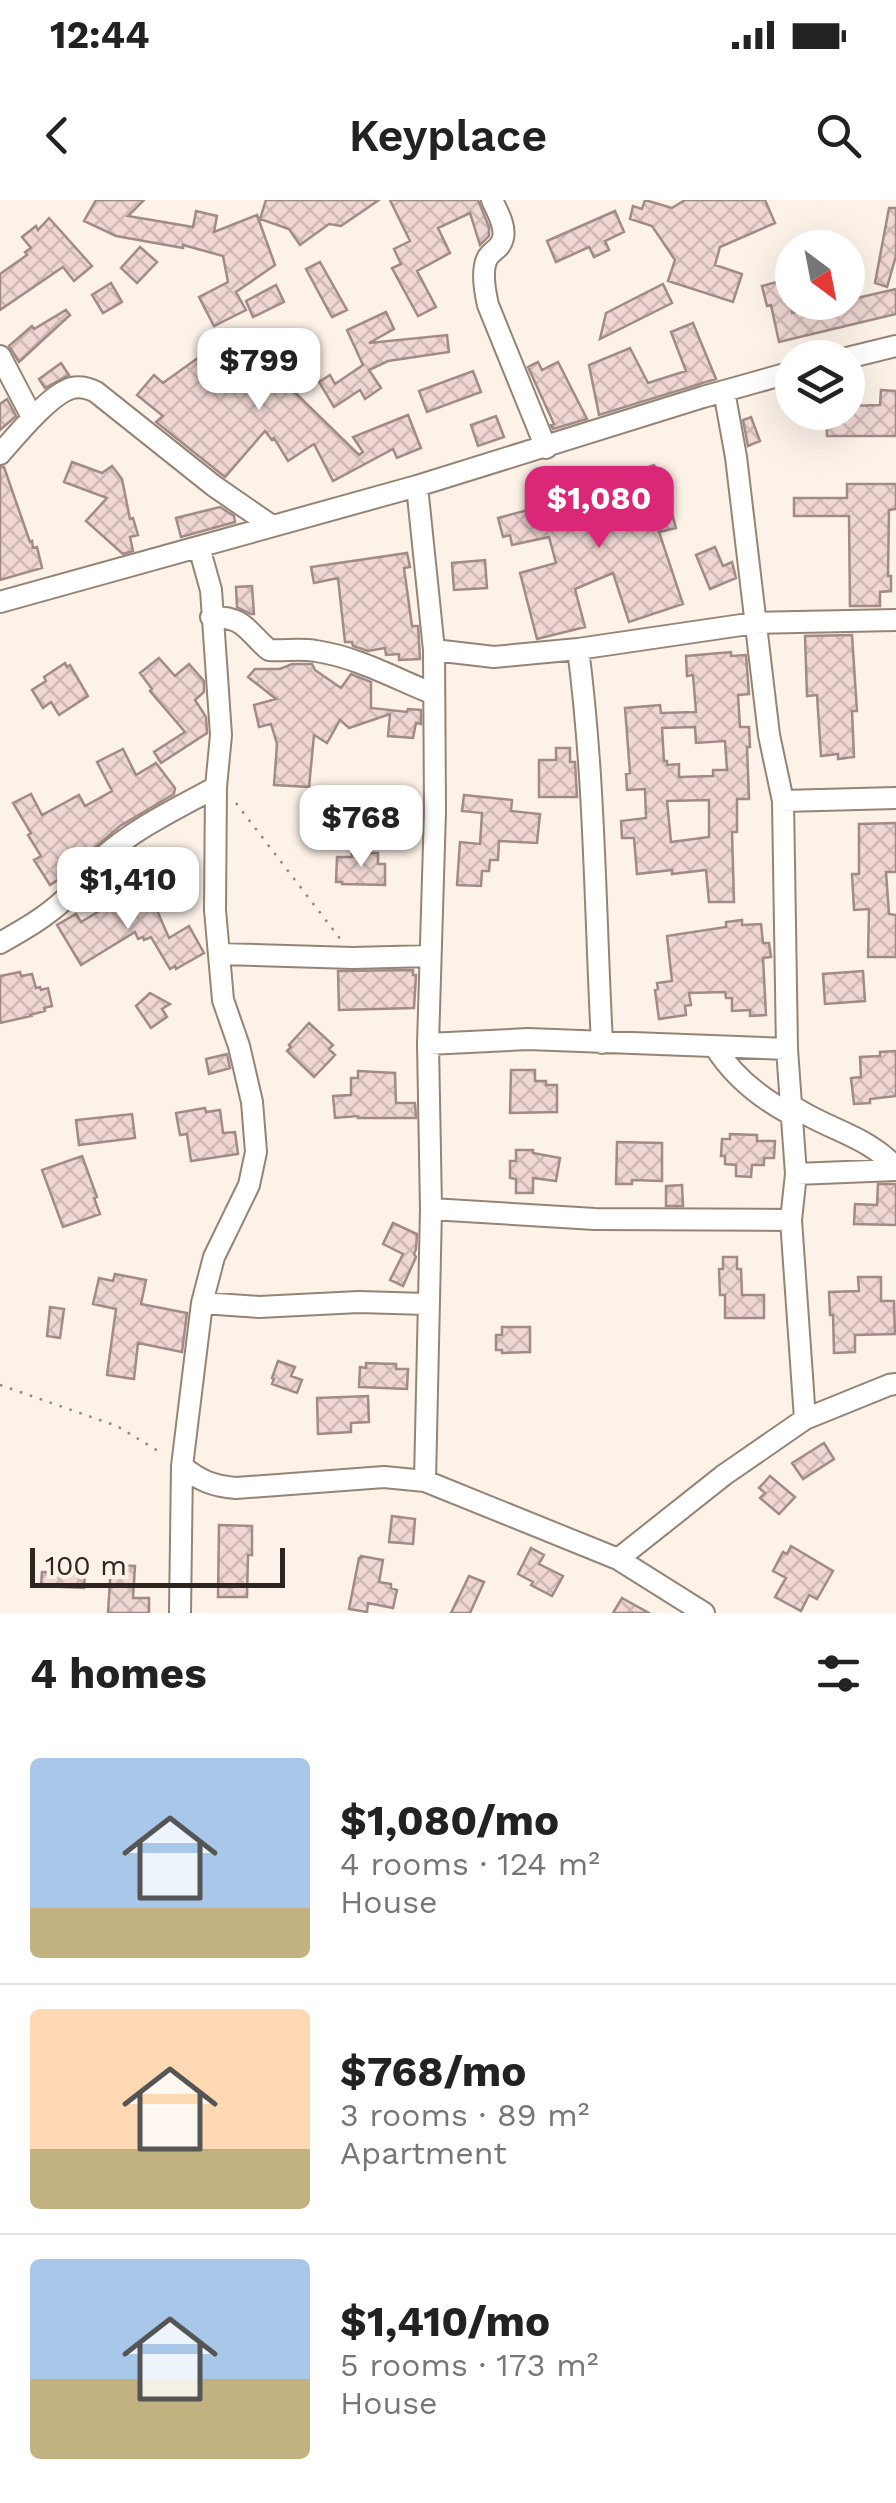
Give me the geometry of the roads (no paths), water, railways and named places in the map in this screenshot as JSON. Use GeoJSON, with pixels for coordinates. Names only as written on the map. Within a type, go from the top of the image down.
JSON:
{"type":"FeatureCollection","features":[{"type":"Feature","properties":{"kind":"street"},"geometry":{"type":"LineString","coordinates":[[492,200],[504,236],[485,265],[488,305],[546,448]]}},
{"type":"Feature","properties":{"kind":"street"},"geometry":{"type":"LineString","coordinates":[[865,353],[896,346]]}},
{"type":"Feature","properties":{"kind":"street"},"geometry":{"type":"LineString","coordinates":[[0,356],[32,418]]}},
{"type":"Feature","properties":{"kind":"street"},"geometry":{"type":"LineString","coordinates":[[0,602],[417,486],[775,377]]}},
{"type":"Feature","properties":{"kind":"street"},"geometry":{"type":"LineString","coordinates":[[0,454],[32,418],[68,389],[87,388],[272,526]]}},
{"type":"Feature","properties":{"kind":"street"},"geometry":{"type":"LineString","coordinates":[[724,392],[736,457],[768,735],[783,802],[788,1048],[796,1174],[791,1220],[806,1419]]}},
{"type":"Feature","properties":{"kind":"street"},"geometry":{"type":"LineString","coordinates":[[417,486],[434,650],[435,812],[428,1044],[431,1209],[425,1481]]}},
{"type":"Feature","properties":{"kind":"street"},"geometry":{"type":"LineString","coordinates":[[180,1613],[182,1466],[202,1303],[214,1258],[249,1186],[256,1152],[252,1102],[239,1046],[222,1000],[215,910],[220,735],[210,590],[199,546]]}},
{"type":"Feature","properties":{"kind":"street"},"geometry":{"type":"LineString","coordinates":[[211,617],[224,617],[250,629],[269,650],[330,654],[434,694]]}},
{"type":"Feature","properties":{"kind":"street"},"geometry":{"type":"LineString","coordinates":[[434,650],[494,657],[755,624],[896,620]]}},
{"type":"Feature","properties":{"kind":"street"},"geometry":{"type":"LineString","coordinates":[[578,649],[602,1043]]}},
{"type":"Feature","properties":{"kind":"street"},"geometry":{"type":"LineString","coordinates":[[0,944],[49,913],[102,858],[125,841],[172,812],[217,794]]}},
{"type":"Feature","properties":{"kind":"street"},"geometry":{"type":"LineString","coordinates":[[783,802],[896,798]]}},
{"type":"Feature","properties":{"kind":"street"},"geometry":{"type":"LineString","coordinates":[[219,954],[430,956]]}},
{"type":"Feature","properties":{"kind":"street"},"geometry":{"type":"LineString","coordinates":[[428,1044],[528,1040],[788,1048]]}},
{"type":"Feature","properties":{"kind":"street"},"geometry":{"type":"LineString","coordinates":[[715,1047],[730,1068],[764,1098],[871,1145],[896,1169]]}},
{"type":"Feature","properties":{"kind":"street"},"geometry":{"type":"LineString","coordinates":[[796,1174],[896,1169]]}},
{"type":"Feature","properties":{"kind":"street"},"geometry":{"type":"LineString","coordinates":[[431,1209],[595,1219],[791,1220]]}},
{"type":"Feature","properties":{"kind":"street"},"geometry":{"type":"LineString","coordinates":[[202,1303],[259,1307],[359,1302],[428,1304]]}},
{"type":"Feature","properties":{"kind":"street"},"geometry":{"type":"LineString","coordinates":[[618,1559],[724,1475],[806,1419],[896,1384]]}},
{"type":"Feature","properties":{"kind":"street"},"geometry":{"type":"LineString","coordinates":[[182,1466],[198,1480],[236,1488],[384,1478],[425,1481],[618,1559],[704,1613]]}}]}
